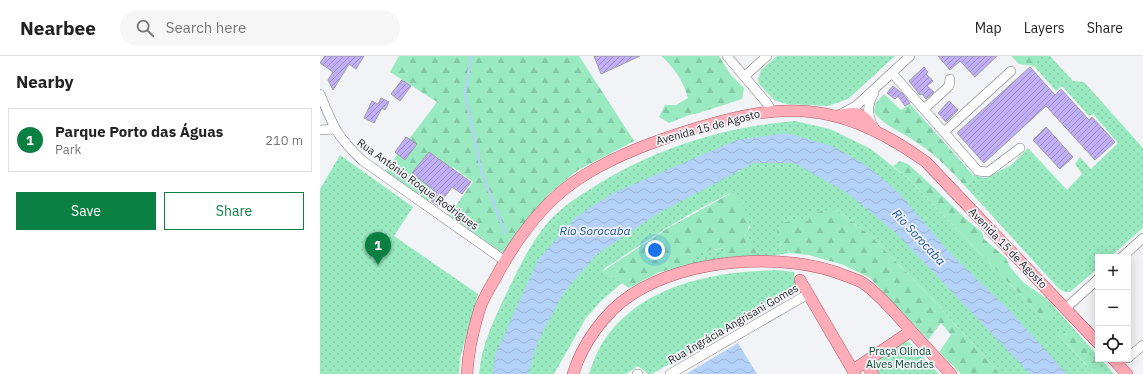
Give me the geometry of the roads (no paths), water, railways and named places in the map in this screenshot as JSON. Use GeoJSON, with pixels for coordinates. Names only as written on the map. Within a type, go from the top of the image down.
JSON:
{"type":"FeatureCollection","features":[{"type":"Feature","properties":{"kind":"main road","name":"Avenida 15 de Agosto"},"geometry":{"type":"LineString","coordinates":[[467,374],[468,361],[479,311],[505,261],[531,221],[555,197],[582,176],[649,143],[720,121],[771,110],[847,114],[900,144],[926,162],[1095,340]]}},
{"type":"Feature","properties":{"kind":"main road"},"geometry":{"type":"LineString","coordinates":[[573,374],[591,336],[606,317],[630,295],[650,283],[688,271],[750,261],[788,261],[828,268],[862,282],[884,301],[951,374]]}},
{"type":"Feature","properties":{"kind":"main road"},"geometry":{"type":"LineString","coordinates":[[800,280],[852,373],[911,331]]}},
{"type":"Feature","properties":{"kind":"main road"},"geometry":{"type":"LineString","coordinates":[[1123,362],[1127,374]]}},
{"type":"Feature","properties":{"kind":"main road"},"geometry":{"type":"LineString","coordinates":[[865,363],[873,374]]}},
{"type":"Feature","properties":{"kind":"street"},"geometry":{"type":"LineString","coordinates":[[727,56],[745,76],[771,110]]}},
{"type":"Feature","properties":{"kind":"street"},"geometry":{"type":"LineString","coordinates":[[745,76],[767,56]]}},
{"type":"Feature","properties":{"kind":"street"},"geometry":{"type":"LineString","coordinates":[[847,114],[910,56]]}},
{"type":"Feature","properties":{"kind":"street"},"geometry":{"type":"LineString","coordinates":[[944,132],[1011,71]]}},
{"type":"Feature","properties":{"kind":"street"},"geometry":{"type":"LineString","coordinates":[[892,73],[978,171],[988,172],[1020,148]]}},
{"type":"Feature","properties":{"kind":"street"},"geometry":{"type":"LineString","coordinates":[[924,109],[949,86],[950,80]]}},
{"type":"Feature","properties":{"kind":"street"},"geometry":{"type":"LineString","coordinates":[[863,122],[868,104],[877,87]]}},
{"type":"Feature","properties":{"kind":"street","name":"Rua Antônio Roque Rodrigues"},"geometry":{"type":"LineString","coordinates":[[320,94],[334,129],[346,145],[363,161],[505,261]]}},
{"type":"Feature","properties":{"kind":"street"},"geometry":{"type":"LineString","coordinates":[[868,104],[869,115],[876,131]]}},
{"type":"Feature","properties":{"kind":"street"},"geometry":{"type":"LineString","coordinates":[[320,130],[334,129]]}},
{"type":"Feature","properties":{"kind":"street"},"geometry":{"type":"LineString","coordinates":[[1125,254],[1143,238]]}},
{"type":"Feature","properties":{"kind":"street"},"geometry":{"type":"LineString","coordinates":[[1066,308],[1095,282]]}},
{"type":"Feature","properties":{"kind":"street","name":"Rua Ingrácia Angrisani Gomes"},"geometry":{"type":"LineString","coordinates":[[670,374],[808,294]]}},
{"type":"Feature","properties":{"kind":"street"},"geometry":{"type":"LineString","coordinates":[[1131,354],[1143,345]]}},
{"type":"Feature","properties":{"kind":"water","name":"Rio Sorocaba"},"geometry":{"type":"Polygon","coordinates":[[[786,133],[832,146],[866,165],[899,193],[950,253],[1010,311],[1067,374],[1030,374],[897,234],[846,192],[794,163],[754,163],[657,214],[597,254],[564,292],[538,341],[528,374],[493,374],[495,355],[538,260],[576,217],[613,193],[737,140],[786,133]]]}},
{"type":"Feature","properties":{"kind":"water"},"geometry":{"type":"Polygon","coordinates":[[[738,343],[757,374],[686,374],[738,343]]]}},
{"type":"Feature","properties":{"kind":"waterway"},"geometry":{"type":"LineString","coordinates":[[471,56],[465,94],[482,174],[505,232]]}},
{"type":"Feature","properties":{"kind":"place","name":"Parque Porto das Águas"},"geometry":{"type":"Point","coordinates":[378,265]}},
{"type":"Feature","properties":{"kind":"park label","name":"Praça Olinda Alves Mendes"},"geometry":{"type":"Point","coordinates":[900,357]}}]}
